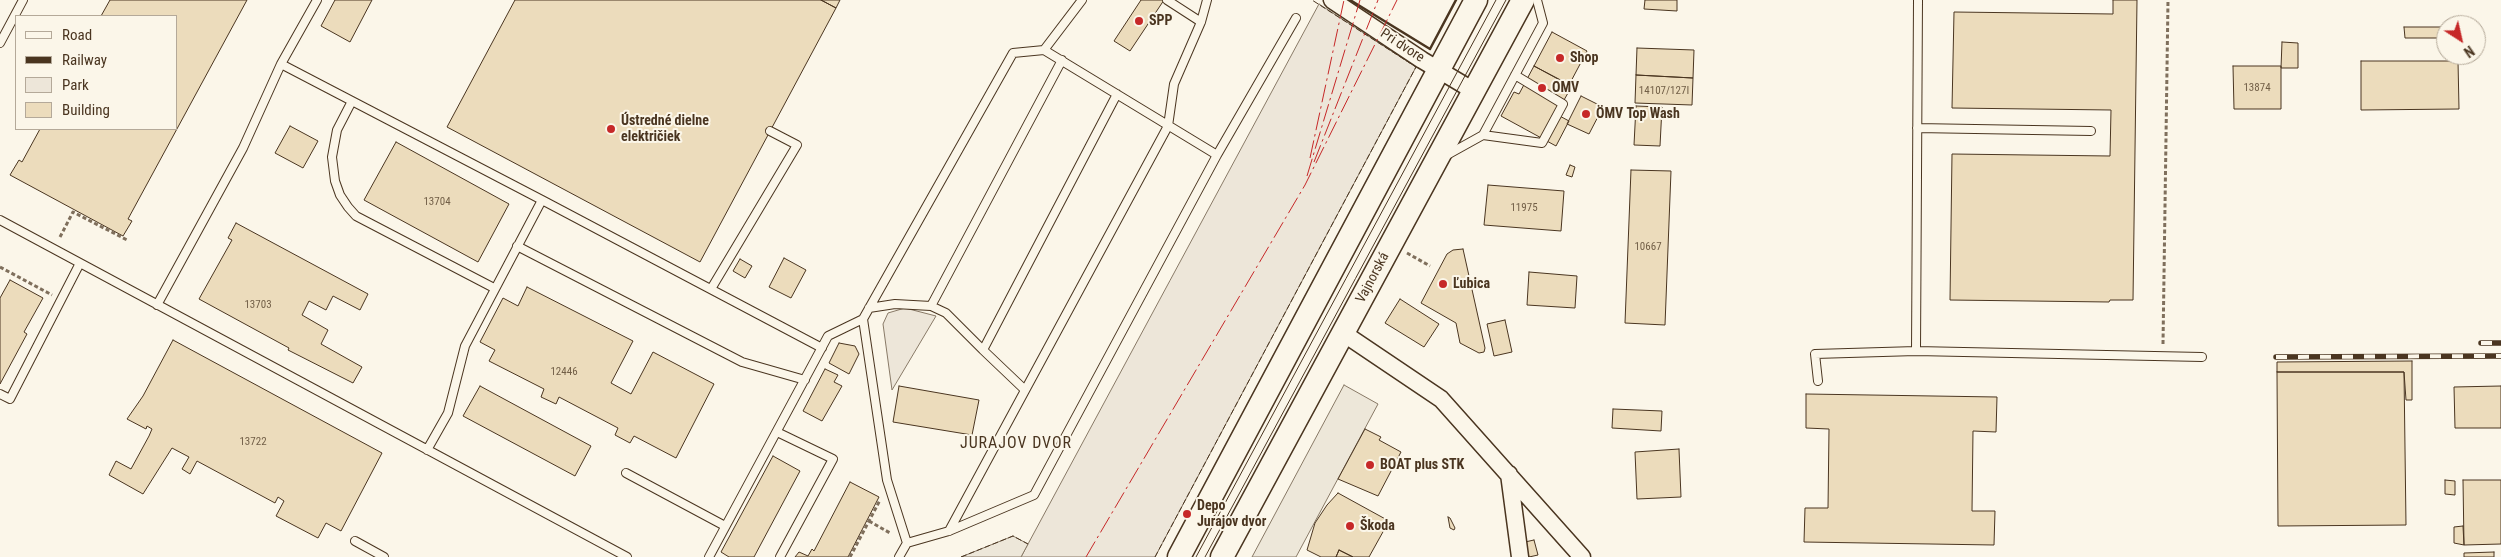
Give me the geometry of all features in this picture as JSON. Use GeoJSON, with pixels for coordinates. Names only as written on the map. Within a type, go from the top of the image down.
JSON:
{"type":"FeatureCollection","features":[{"type":"Feature","properties":{"kind":"main road"},"geometry":{"type":"LineString","coordinates":[[1179,557],[1476,0]]}},
{"type":"Feature","properties":{"kind":"main road","name":"Vajnorská"},"geometry":{"type":"LineString","coordinates":[[1222,557],[1523,0]]}},
{"type":"Feature","properties":{"kind":"street","name":"Pri dvore"},"geometry":{"type":"LineString","coordinates":[[1332,0],[1474,91]]}},
{"type":"Feature","properties":{"kind":"street"},"geometry":{"type":"LineString","coordinates":[[1343,333],[1441,399],[1491,458],[1508,474],[1582,557]]}},
{"type":"Feature","properties":{"kind":"street"},"geometry":{"type":"LineString","coordinates":[[1508,474],[1520,557]]}},
{"type":"Feature","properties":{"kind":"lane"},"geometry":{"type":"LineString","coordinates":[[0,43],[22,0]]}},
{"type":"Feature","properties":{"kind":"lane"},"geometry":{"type":"LineString","coordinates":[[157,304],[243,148],[281,64],[317,0]]}},
{"type":"Feature","properties":{"kind":"lane"},"geometry":{"type":"LineString","coordinates":[[1044,50],[1082,0]]}},
{"type":"Feature","properties":{"kind":"lane"},"geometry":{"type":"LineString","coordinates":[[1167,0],[1202,22]]}},
{"type":"Feature","properties":{"kind":"lane"},"geometry":{"type":"LineString","coordinates":[[949,531],[1168,126],[1174,84],[1202,22],[1207,0]]}},
{"type":"Feature","properties":{"kind":"lane"},"geometry":{"type":"LineString","coordinates":[[1436,161],[1483,135],[1543,23],[1537,0]]}},
{"type":"Feature","properties":{"kind":"lane"},"geometry":{"type":"LineString","coordinates":[[1916,351],[1918,0]]}},
{"type":"Feature","properties":{"kind":"lane"},"geometry":{"type":"LineString","coordinates":[[899,557],[907,543],[949,531],[1034,495],[1217,155],[1296,18]]}},
{"type":"Feature","properties":{"kind":"lane"},"geometry":{"type":"LineString","coordinates":[[709,557],[828,336],[863,319],[1013,53],[1044,50],[1217,155]]}},
{"type":"Feature","properties":{"kind":"lane"},"geometry":{"type":"LineString","coordinates":[[931,306],[1062,60]]}},
{"type":"Feature","properties":{"kind":"lane"},"geometry":{"type":"LineString","coordinates":[[281,64],[822,348]]}},
{"type":"Feature","properties":{"kind":"lane"},"geometry":{"type":"LineString","coordinates":[[1483,135],[1542,143],[1563,104],[1515,75]]}},
{"type":"Feature","properties":{"kind":"lane"},"geometry":{"type":"LineString","coordinates":[[983,350],[1117,94]]}},
{"type":"Feature","properties":{"kind":"lane"},"geometry":{"type":"LineString","coordinates":[[352,101],[338,130],[332,157],[340,195],[348,207],[356,216],[494,288]]}},
{"type":"Feature","properties":{"kind":"lane"},"geometry":{"type":"LineString","coordinates":[[1917,128],[2091,132]]}},
{"type":"Feature","properties":{"kind":"lane"},"geometry":{"type":"LineString","coordinates":[[711,289],[796,145],[770,131]]}},
{"type":"Feature","properties":{"kind":"lane"},"geometry":{"type":"LineString","coordinates":[[427,450],[448,413],[465,346],[542,200]]}},
{"type":"Feature","properties":{"kind":"lane"},"geometry":{"type":"LineString","coordinates":[[0,220],[627,557]]}},
{"type":"Feature","properties":{"kind":"lane"},"geometry":{"type":"LineString","coordinates":[[517,246],[742,362],[805,380]]}},
{"type":"Feature","properties":{"kind":"lane"},"geometry":{"type":"LineString","coordinates":[[0,394],[10,399],[80,263]]}},
{"type":"Feature","properties":{"kind":"lane"},"geometry":{"type":"LineString","coordinates":[[869,308],[895,304],[931,306],[946,313],[1025,390]]}},
{"type":"Feature","properties":{"kind":"lane"},"geometry":{"type":"LineString","coordinates":[[863,319],[887,480],[907,543]]}},
{"type":"Feature","properties":{"kind":"lane"},"geometry":{"type":"LineString","coordinates":[[1818,381],[1815,354],[1916,351],[2202,358]]}},
{"type":"Feature","properties":{"kind":"lane"},"geometry":{"type":"LineString","coordinates":[[777,432],[833,459],[780,557]]}},
{"type":"Feature","properties":{"kind":"lane"},"geometry":{"type":"LineString","coordinates":[[626,473],[725,526]]}},
{"type":"Feature","properties":{"kind":"lane"},"geometry":{"type":"LineString","coordinates":[[355,541],[384,557]]}},
{"type":"Feature","properties":{"kind":"path"},"geometry":{"type":"LineString","coordinates":[[2163,356],[2168,0]]}},
{"type":"Feature","properties":{"kind":"path"},"geometry":{"type":"LineString","coordinates":[[60,236],[74,212],[127,240]]}},
{"type":"Feature","properties":{"kind":"path"},"geometry":{"type":"LineString","coordinates":[[1405,252],[1430,266]]}},
{"type":"Feature","properties":{"kind":"path"},"geometry":{"type":"LineString","coordinates":[[0,267],[61,300]]}},
{"type":"Feature","properties":{"kind":"path"},"geometry":{"type":"LineString","coordinates":[[850,557],[884,492]]}},
{"type":"Feature","properties":{"kind":"path"},"geometry":{"type":"LineString","coordinates":[[869,521],[907,543]]}},
{"type":"Feature","properties":{"kind":"green space"},"geometry":{"type":"Polygon","coordinates":[[[1319,4],[1416,67],[1155,557],[1021,557],[1319,4]]]}},
{"type":"Feature","properties":{"kind":"green space"},"geometry":{"type":"Polygon","coordinates":[[[905,308],[936,316],[892,390],[883,324],[888,313],[905,308]]]}},
{"type":"Feature","properties":{"kind":"shaded area"},"geometry":{"type":"Polygon","coordinates":[[[1344,385],[1378,404],[1296,557],[1252,557],[1344,385]]]}},
{"type":"Feature","properties":{"kind":"shaded area"},"geometry":{"type":"Polygon","coordinates":[[[1013,536],[1028,544],[1021,557],[961,557],[1013,536]]]}},
{"type":"Feature","properties":{"kind":"building"},"geometry":{"type":"Polygon","coordinates":[[[110,0],[247,0],[178,127],[178,15],[102,15],[110,0]]]}},
{"type":"Feature","properties":{"kind":"building"},"geometry":{"type":"Polygon","coordinates":[[[335,0],[372,0],[350,42],[321,26],[335,0]]]}},
{"type":"Feature","properties":{"kind":"building","name":"Ústredné dielne električiek"},"geometry":{"type":"Polygon","coordinates":[[[515,0],[821,0],[836,8],[700,262],[447,127],[515,0]]]}},
{"type":"Feature","properties":{"kind":"building"},"geometry":{"type":"Polygon","coordinates":[[[821,0],[840,0],[836,8],[821,0]]]}},
{"type":"Feature","properties":{"kind":"building","name":"SPP"},"geometry":{"type":"Polygon","coordinates":[[[1141,0],[1164,0],[1130,51],[1114,41],[1141,0]]]}},
{"type":"Feature","properties":{"kind":"building"},"geometry":{"type":"Polygon","coordinates":[[[1645,0],[1677,0],[1677,11],[1644,9],[1645,0]]]}},
{"type":"Feature","properties":{"kind":"building"},"geometry":{"type":"Polygon","coordinates":[[[2113,0],[2137,0],[2133,300],[2110,300],[2109,302],[1950,300],[1952,154],[2110,156],[2111,110],[1952,108],[1954,12],[2113,14],[2113,0]]]}},
{"type":"Feature","properties":{"kind":"building"},"geometry":{"type":"Polygon","coordinates":[[[2404,27],[2436,27],[2436,38],[2405,38],[2404,27]]]}},
{"type":"Feature","properties":{"kind":"building","name":"Shop"},"geometry":{"type":"Polygon","coordinates":[[[1552,32],[1587,51],[1569,85],[1534,66],[1552,32]]]}},
{"type":"Feature","properties":{"kind":"building"},"geometry":{"type":"Polygon","coordinates":[[[2282,42],[2298,43],[2298,68],[2281,68],[2282,42]]]}},
{"type":"Feature","properties":{"kind":"building"},"geometry":{"type":"Polygon","coordinates":[[[1637,48],[1694,50],[1693,78],[1636,75],[1637,48]]]}},
{"type":"Feature","properties":{"kind":"building"},"geometry":{"type":"Polygon","coordinates":[[[2361,61],[2436,61],[2436,65],[2458,65],[2459,109],[2361,110],[2361,61]]]}},
{"type":"Feature","properties":{"kind":"building"},"geometry":{"type":"Polygon","coordinates":[[[1534,66],[1572,86],[1556,114],[1569,121],[1556,146],[1501,116],[1514,92],[1519,94],[1534,66]]]}},
{"type":"Feature","properties":{"kind":"building"},"geometry":{"type":"Polygon","coordinates":[[[2233,66],[2281,66],[2281,109],[2234,109],[2233,66]]]}},
{"type":"Feature","properties":{"kind":"building"},"geometry":{"type":"Polygon","coordinates":[[[1636,75],[1693,78],[1692,105],[1635,103],[1636,75]]]}},
{"type":"Feature","properties":{"kind":"building","name":"ÖMV Top Wash"},"geometry":{"type":"Polygon","coordinates":[[[1581,96],[1603,107],[1589,134],[1567,124],[1581,96]]]}},
{"type":"Feature","properties":{"kind":"building"},"geometry":{"type":"Polygon","coordinates":[[[1636,106],[1662,107],[1660,146],[1634,145],[1636,106]]]}},
{"type":"Feature","properties":{"kind":"building"},"geometry":{"type":"Polygon","coordinates":[[[290,126],[318,141],[303,168],[275,153],[290,126]]]}},
{"type":"Feature","properties":{"kind":"building"},"geometry":{"type":"Polygon","coordinates":[[[39,130],[176,130],[128,219],[132,221],[123,236],[10,175],[19,160],[22,162],[39,130]]]}},
{"type":"Feature","properties":{"kind":"building"},"geometry":{"type":"Polygon","coordinates":[[[396,142],[509,204],[478,262],[364,200],[396,142]]]}},
{"type":"Feature","properties":{"kind":"building"},"geometry":{"type":"Polygon","coordinates":[[[1570,165],[1575,167],[1572,177],[1566,175],[1570,165]]]}},
{"type":"Feature","properties":{"kind":"building"},"geometry":{"type":"Polygon","coordinates":[[[1631,170],[1671,171],[1665,325],[1625,323],[1631,170]]]}},
{"type":"Feature","properties":{"kind":"building"},"geometry":{"type":"Polygon","coordinates":[[[1488,185],[1564,191],[1561,231],[1484,225],[1488,185]]]}},
{"type":"Feature","properties":{"kind":"building"},"geometry":{"type":"Polygon","coordinates":[[[236,223],[368,294],[360,310],[333,296],[326,310],[309,301],[302,315],[328,330],[321,344],[362,367],[353,383],[288,350],[289,348],[199,299],[232,240],[228,238],[236,223]]]}},
{"type":"Feature","properties":{"kind":"building"},"geometry":{"type":"Polygon","coordinates":[[[1463,249],[1485,348],[1484,352],[1479,353],[1460,343],[1456,323],[1421,303],[1447,254],[1453,250],[1463,249]]]}},
{"type":"Feature","properties":{"kind":"building"},"geometry":{"type":"Polygon","coordinates":[[[784,258],[806,270],[791,298],[769,287],[784,258]]]}},
{"type":"Feature","properties":{"kind":"building"},"geometry":{"type":"Polygon","coordinates":[[[740,259],[752,266],[745,278],[733,271],[740,259]]]}},
{"type":"Feature","properties":{"kind":"building"},"geometry":{"type":"Polygon","coordinates":[[[1529,272],[1577,276],[1575,308],[1527,305],[1529,272]]]}},
{"type":"Feature","properties":{"kind":"building"},"geometry":{"type":"Polygon","coordinates":[[[10,280],[43,298],[24,332],[27,334],[0,384],[0,298],[10,280]]]}},
{"type":"Feature","properties":{"kind":"building"},"geometry":{"type":"Polygon","coordinates":[[[527,287],[633,341],[611,383],[631,394],[653,352],[714,384],[676,458],[634,436],[630,443],[615,435],[618,428],[559,397],[556,404],[541,397],[544,389],[489,361],[495,350],[480,342],[503,298],[518,306],[527,287]]]}},
{"type":"Feature","properties":{"kind":"building"},"geometry":{"type":"Polygon","coordinates":[[[1400,299],[1439,324],[1424,347],[1385,323],[1400,299]]]}},
{"type":"Feature","properties":{"kind":"building"},"geometry":{"type":"Polygon","coordinates":[[[1505,320],[1512,352],[1494,356],[1487,324],[1505,320]]]}},
{"type":"Feature","properties":{"kind":"building"},"geometry":{"type":"Polygon","coordinates":[[[173,340],[382,453],[341,531],[326,523],[318,538],[276,516],[284,501],[278,497],[275,503],[197,461],[190,474],[182,469],[189,457],[172,448],[143,494],[109,475],[116,461],[131,469],[149,436],[152,429],[147,426],[146,429],[127,419],[143,396],[173,340]]]}},
{"type":"Feature","properties":{"kind":"building"},"geometry":{"type":"Polygon","coordinates":[[[839,343],[855,346],[859,354],[849,374],[829,363],[839,343]]]}},
{"type":"Feature","properties":{"kind":"building"},"geometry":{"type":"Polygon","coordinates":[[[2412,361],[2412,400],[2406,400],[2404,372],[2277,372],[2277,362],[2412,361]]]}},
{"type":"Feature","properties":{"kind":"building"},"geometry":{"type":"Polygon","coordinates":[[[825,369],[838,375],[834,382],[842,386],[822,421],[803,411],[825,369]]]}},
{"type":"Feature","properties":{"kind":"building"},"geometry":{"type":"Polygon","coordinates":[[[2277,372],[2404,372],[2406,525],[2278,526],[2277,372]]]}},
{"type":"Feature","properties":{"kind":"building"},"geometry":{"type":"Polygon","coordinates":[[[480,386],[591,446],[575,476],[463,416],[480,386]]]}},
{"type":"Feature","properties":{"kind":"building"},"geometry":{"type":"Polygon","coordinates":[[[899,386],[979,400],[972,435],[893,422],[899,386]]]}},
{"type":"Feature","properties":{"kind":"building"},"geometry":{"type":"Polygon","coordinates":[[[2501,386],[2501,428],[2455,428],[2454,387],[2501,386]]]}},
{"type":"Feature","properties":{"kind":"building"},"geometry":{"type":"Polygon","coordinates":[[[1806,394],[1997,397],[1996,432],[1973,431],[1972,511],[1995,511],[1994,545],[1804,542],[1805,508],[1828,508],[1829,429],[1806,428],[1806,394]]]}},
{"type":"Feature","properties":{"kind":"building"},"geometry":{"type":"Polygon","coordinates":[[[1613,409],[1662,411],[1661,431],[1612,428],[1613,409]]]}},
{"type":"Feature","properties":{"kind":"building","name":"BOAT plus STK"},"geometry":{"type":"Polygon","coordinates":[[[1365,429],[1381,437],[1379,440],[1401,452],[1378,496],[1338,479],[1365,429]]]}},
{"type":"Feature","properties":{"kind":"building"},"geometry":{"type":"Polygon","coordinates":[[[1679,449],[1681,497],[1637,499],[1635,452],[1679,449]]]}},
{"type":"Feature","properties":{"kind":"building"},"geometry":{"type":"Polygon","coordinates":[[[773,456],[800,471],[754,557],[729,557],[721,552],[773,456]]]}},
{"type":"Feature","properties":{"kind":"building"},"geometry":{"type":"Polygon","coordinates":[[[2445,480],[2455,481],[2455,495],[2445,494],[2445,480]]]}},
{"type":"Feature","properties":{"kind":"building"},"geometry":{"type":"Polygon","coordinates":[[[2463,480],[2501,480],[2501,544],[2464,545],[2463,480]]]}},
{"type":"Feature","properties":{"kind":"building"},"geometry":{"type":"Polygon","coordinates":[[[850,482],[879,497],[848,557],[795,557],[799,552],[808,556],[812,549],[814,551],[850,482]]]}},
{"type":"Feature","properties":{"kind":"building","name":"Škoda"},"geometry":{"type":"Polygon","coordinates":[[[1338,493],[1389,521],[1369,557],[1353,557],[1339,550],[1336,557],[1321,557],[1307,550],[1315,523],[1338,493]]]}},
{"type":"Feature","properties":{"kind":"building"},"geometry":{"type":"Polygon","coordinates":[[[1448,517],[1455,528],[1454,530],[1450,528],[1448,517]]]}},
{"type":"Feature","properties":{"kind":"building"},"geometry":{"type":"Polygon","coordinates":[[[2463,526],[2464,545],[2454,543],[2454,527],[2463,526]]]}},
{"type":"Feature","properties":{"kind":"building"},"geometry":{"type":"Polygon","coordinates":[[[1534,540],[1538,555],[1529,557],[1525,542],[1534,540]]]}},
{"type":"Feature","properties":{"kind":"building"},"geometry":{"type":"Polygon","coordinates":[[[1339,550],[1353,557],[1336,557],[1339,550]]]}},
{"type":"Feature","properties":{"kind":"building"},"geometry":{"type":"Polygon","coordinates":[[[2494,552],[2494,557],[2464,557],[2464,553],[2494,552]]]}},
{"type":"Feature","properties":{"kind":"tram line"},"geometry":{"type":"LineString","coordinates":[[1196,557],[1496,0]]}},
{"type":"Feature","properties":{"kind":"tram line"},"geometry":{"type":"LineString","coordinates":[[1205,557],[1506,0]]}},
{"type":"Feature","properties":{"kind":"railway"},"geometry":{"type":"LineString","coordinates":[[2481,343],[2501,343]]}},
{"type":"Feature","properties":{"kind":"railway"},"geometry":{"type":"LineString","coordinates":[[2276,357],[2501,356]]}},
{"type":"Feature","properties":{"kind":"fence"},"geometry":{"type":"LineString","coordinates":[[1155,557],[1416,67],[1312,0]]}},
{"type":"Feature","properties":{"kind":"fence"},"geometry":{"type":"LineString","coordinates":[[961,557],[1013,536],[1028,544]]}},
{"type":"Feature","properties":{"kind":"wall"},"geometry":{"type":"LineString","coordinates":[[1350,0],[1430,49],[1456,0]]}},
{"type":"Feature","properties":{"kind":"power"},"geometry":{"type":"LineString","coordinates":[[1310,158],[1344,0]]}},
{"type":"Feature","properties":{"kind":"power"},"geometry":{"type":"LineString","coordinates":[[1307,176],[1360,0]]}},
{"type":"Feature","properties":{"kind":"power"},"geometry":{"type":"LineString","coordinates":[[1314,162],[1378,0]]}},
{"type":"Feature","properties":{"kind":"power"},"geometry":{"type":"LineString","coordinates":[[1086,557],[1305,185],[1397,0]]}},
{"type":"Feature","properties":{"kind":"place","name":"SPP"},"geometry":{"type":"Point","coordinates":[1139,21]}},
{"type":"Feature","properties":{"kind":"place","name":"Shop"},"geometry":{"type":"Point","coordinates":[1560,58]}},
{"type":"Feature","properties":{"kind":"place","name":"OMV"},"geometry":{"type":"Point","coordinates":[1542,88]}},
{"type":"Feature","properties":{"kind":"place","name":"ÖMV Top Wash"},"geometry":{"type":"Point","coordinates":[1586,114]}},
{"type":"Feature","properties":{"kind":"place","name":"Ústredné dielne električiek"},"geometry":{"type":"Point","coordinates":[611,129]}},
{"type":"Feature","properties":{"kind":"place","name":"Ľubica"},"geometry":{"type":"Point","coordinates":[1443,284]}},
{"type":"Feature","properties":{"kind":"place","name":"BOAT plus STK"},"geometry":{"type":"Point","coordinates":[1370,465]}},
{"type":"Feature","properties":{"kind":"place","name":"Depo Jurajov dvor"},"geometry":{"type":"Point","coordinates":[1187,514]}},
{"type":"Feature","properties":{"kind":"place","name":"Škoda"},"geometry":{"type":"Point","coordinates":[1350,526]}},
{"type":"Feature","properties":{"kind":"district","name":"JURAJOV DVOR"},"geometry":{"type":"Point","coordinates":[1016,444]}}]}
